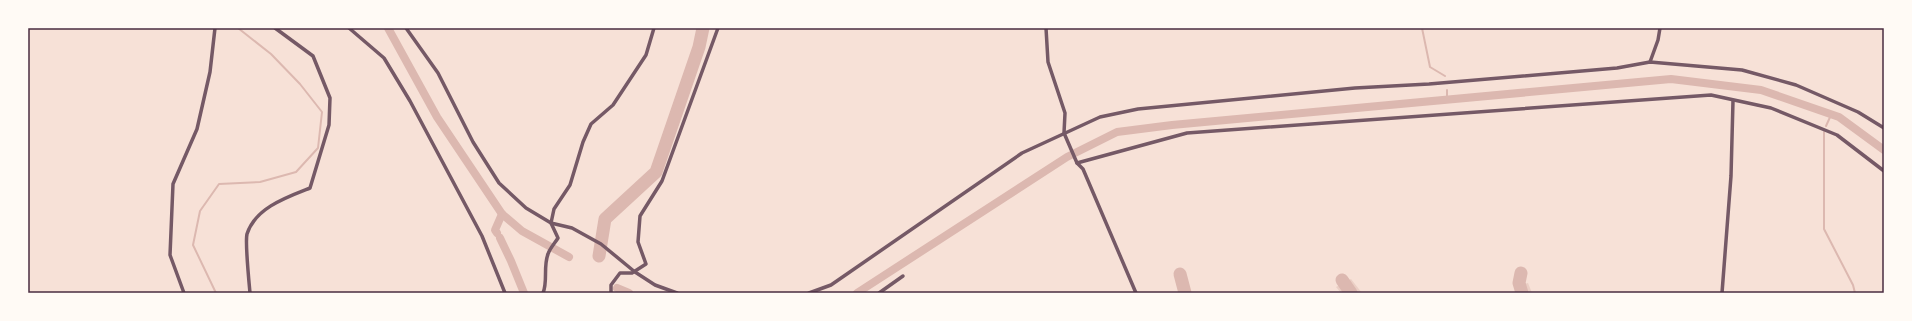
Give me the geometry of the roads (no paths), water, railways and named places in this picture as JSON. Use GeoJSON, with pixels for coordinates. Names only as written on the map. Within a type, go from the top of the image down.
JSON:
{"type":"FeatureCollection","features":[{"type":"Feature","properties":{"kind":"street"},"geometry":{"type":"LineString","coordinates":[[184,293],[170,255],[173,184],[197,129],[210,72],[215,28]]}},
{"type":"Feature","properties":{"kind":"street"},"geometry":{"type":"LineString","coordinates":[[250,293],[247,234],[258,216],[279,201],[310,188],[329,125],[330,98],[313,56],[275,28]]}},
{"type":"Feature","properties":{"kind":"street"},"geometry":{"type":"LineString","coordinates":[[349,28],[384,58],[406,95],[444,162],[482,236],[505,293]]}},
{"type":"Feature","properties":{"kind":"street"},"geometry":{"type":"LineString","coordinates":[[406,28],[438,73],[473,142],[499,183],[526,208],[551,223],[572,228],[601,244],[635,272],[655,285],[677,293]]}},
{"type":"Feature","properties":{"kind":"street"},"geometry":{"type":"LineString","coordinates":[[543,293],[546,285],[545,275],[549,252],[558,238],[551,223],[554,209],[570,185],[583,142],[591,124],[613,105],[646,55],[654,28]]}},
{"type":"Feature","properties":{"kind":"street"},"geometry":{"type":"LineString","coordinates":[[612,293],[611,285],[620,273],[635,272],[646,264],[638,242],[640,216],[662,181],[718,28]]}},
{"type":"Feature","properties":{"kind":"street"},"geometry":{"type":"LineString","coordinates":[[1046,28],[1048,62],[1065,113],[1064,133],[1078,163],[1083,169],[1136,293]]}},
{"type":"Feature","properties":{"kind":"street"},"geometry":{"type":"LineString","coordinates":[[1650,62],[1658,40],[1660,28]]}},
{"type":"Feature","properties":{"kind":"street"},"geometry":{"type":"LineString","coordinates":[[809,293],[830,285],[1022,153],[1100,117],[1138,109],[1355,88],[1429,84],[1618,68],[1650,62],[1742,70],[1796,85],[1858,112],[1884,128]]}},
{"type":"Feature","properties":{"kind":"street"},"geometry":{"type":"LineString","coordinates":[[1078,163],[1187,133],[1711,95],[1733,101],[1771,108],[1837,135],[1884,171]]}},
{"type":"Feature","properties":{"kind":"street"},"geometry":{"type":"LineString","coordinates":[[1722,293],[1731,176],[1733,101]]}},
{"type":"Feature","properties":{"kind":"street"},"geometry":{"type":"LineString","coordinates":[[879,293],[903,276]]}},
{"type":"Feature","properties":{"kind":"waterway"},"geometry":{"type":"LineString","coordinates":[[216,293],[193,245],[200,211],[219,184],[260,182],[296,172],[318,148],[322,112],[300,84],[271,54],[238,28]]}},
{"type":"Feature","properties":{"kind":"waterway"},"geometry":{"type":"LineString","coordinates":[[388,28],[437,117],[502,214],[522,231],[569,257]]}},
{"type":"Feature","properties":{"kind":"waterway"},"geometry":{"type":"LineString","coordinates":[[599,256],[605,219],[656,172],[699,47],[703,28]]}},
{"type":"Feature","properties":{"kind":"waterway"},"geometry":{"type":"LineString","coordinates":[[1422,28],[1430,67],[1445,76]]}},
{"type":"Feature","properties":{"kind":"waterway"},"geometry":{"type":"LineString","coordinates":[[857,293],[1067,157],[1117,132],[1172,125],[1671,79],[1761,90],[1839,117],[1884,150]]}},
{"type":"Feature","properties":{"kind":"waterway"},"geometry":{"type":"LineString","coordinates":[[1447,90],[1447,100]]}},
{"type":"Feature","properties":{"kind":"waterway"},"geometry":{"type":"LineString","coordinates":[[1826,126],[1831,115]]}},
{"type":"Feature","properties":{"kind":"waterway"},"geometry":{"type":"LineString","coordinates":[[1824,132],[1824,229],[1853,285],[1855,293]]}},
{"type":"Feature","properties":{"kind":"waterway"},"geometry":{"type":"LineString","coordinates":[[497,233],[495,230],[502,214]]}},
{"type":"Feature","properties":{"kind":"waterway"},"geometry":{"type":"LineString","coordinates":[[500,238],[524,293]]}},
{"type":"Feature","properties":{"kind":"waterway"},"geometry":{"type":"LineString","coordinates":[[1521,273],[1519,283],[1522,293]]}},
{"type":"Feature","properties":{"kind":"waterway"},"geometry":{"type":"LineString","coordinates":[[1180,274],[1185,293]]}},
{"type":"Feature","properties":{"kind":"waterway"},"geometry":{"type":"LineString","coordinates":[[1342,280],[1351,293]]}},
{"type":"Feature","properties":{"kind":"waterway"},"geometry":{"type":"LineString","coordinates":[[617,288],[629,293]]}}]}
